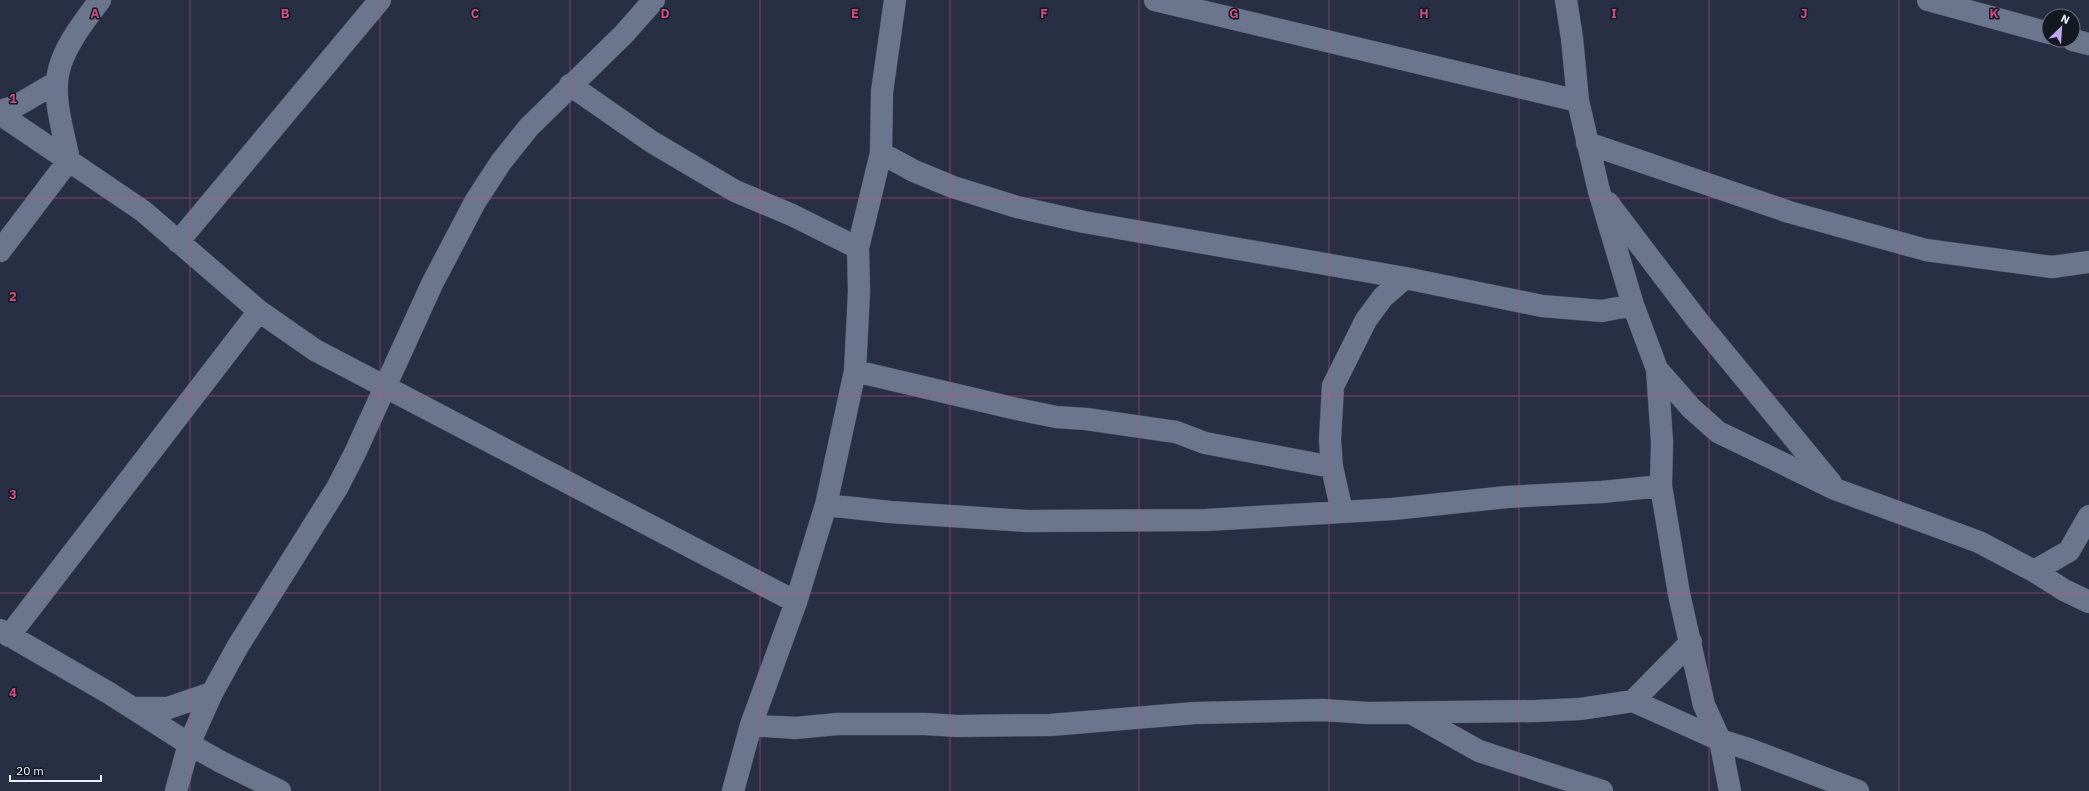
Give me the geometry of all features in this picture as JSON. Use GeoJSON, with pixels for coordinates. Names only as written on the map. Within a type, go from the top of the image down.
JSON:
{"type":"FeatureCollection","features":[{"type":"Feature","properties":{"kind":"street"},"geometry":{"type":"LineString","coordinates":[[0,251],[69,160],[58,100],[57,82],[61,62],[80,28],[100,0]]}},
{"type":"Feature","properties":{"kind":"street"},"geometry":{"type":"LineString","coordinates":[[178,242],[380,0]]}},
{"type":"Feature","properties":{"kind":"street"},"geometry":{"type":"LineString","coordinates":[[176,791],[189,744],[212,693],[238,646],[337,488],[355,453],[432,284],[475,202],[501,162],[529,127],[570,85],[624,34],[654,0]]}},
{"type":"Feature","properties":{"kind":"street"},"geometry":{"type":"LineString","coordinates":[[739,790],[751,725],[796,602],[826,505],[855,371],[859,292],[858,248],[881,153],[882,92],[895,0]]}},
{"type":"Feature","properties":{"kind":"street"},"geometry":{"type":"LineString","coordinates":[[1155,0],[1578,102]]}},
{"type":"Feature","properties":{"kind":"street"},"geometry":{"type":"LineString","coordinates":[[1566,0],[1572,38],[1578,102],[1599,191],[1633,305],[1657,369],[1662,429],[1661,486],[1679,594],[1704,705],[1720,740],[1730,791]]}},
{"type":"Feature","properties":{"kind":"street"},"geometry":{"type":"LineString","coordinates":[[1928,0],[2041,31]]}},
{"type":"Feature","properties":{"kind":"street"},"geometry":{"type":"LineString","coordinates":[[0,111],[16,106],[57,82]]}},
{"type":"Feature","properties":{"kind":"street"},"geometry":{"type":"LineString","coordinates":[[570,85],[652,142],[735,191],[792,215],[858,248]]}},
{"type":"Feature","properties":{"kind":"street"},"geometry":{"type":"LineString","coordinates":[[0,114],[142,210],[259,311],[315,350],[385,385],[796,602]]}},
{"type":"Feature","properties":{"kind":"street"},"geometry":{"type":"LineString","coordinates":[[1588,143],[1789,212],[1926,250],[2052,267],[2089,262]]}},
{"type":"Feature","properties":{"kind":"street"},"geometry":{"type":"LineString","coordinates":[[881,153],[914,171],[947,184],[1017,207],[1084,222],[1405,278],[1550,307],[1602,311],[1633,305]]}},
{"type":"Feature","properties":{"kind":"street"},"geometry":{"type":"LineString","coordinates":[[1599,191],[1697,320],[1835,489]]}},
{"type":"Feature","properties":{"kind":"street"},"geometry":{"type":"LineString","coordinates":[[1342,512],[1332,467],[1330,440],[1333,386],[1366,320],[1383,297],[1405,278]]}},
{"type":"Feature","properties":{"kind":"street"},"geometry":{"type":"LineString","coordinates":[[259,311],[4,633],[133,708],[189,744],[221,762],[280,791]]}},
{"type":"Feature","properties":{"kind":"street"},"geometry":{"type":"LineString","coordinates":[[1657,369],[1691,408],[1718,432],[1835,489],[1979,542],[2034,571],[2064,590],[2089,602]]}},
{"type":"Feature","properties":{"kind":"street"},"geometry":{"type":"LineString","coordinates":[[855,371],[1056,417],[1086,419],[1176,432],[1206,443],[1332,467]]}},
{"type":"Feature","properties":{"kind":"street"},"geometry":{"type":"LineString","coordinates":[[826,505],[890,512],[1026,521],[1206,520],[1342,512],[1507,497],[1602,492],[1661,486]]}},
{"type":"Feature","properties":{"kind":"street"},"geometry":{"type":"LineString","coordinates":[[2034,571],[2069,551],[2089,516]]}},
{"type":"Feature","properties":{"kind":"street"},"geometry":{"type":"LineString","coordinates":[[1633,701],[1691,642]]}},
{"type":"Feature","properties":{"kind":"street"},"geometry":{"type":"LineString","coordinates":[[133,708],[168,708],[212,693]]}},
{"type":"Feature","properties":{"kind":"street"},"geometry":{"type":"LineString","coordinates":[[751,725],[795,728],[838,724],[1050,726],[1138,717],[1250,711],[1323,710],[1368,713],[1410,713],[1573,709],[1633,701],[1720,740],[1751,750],[1858,791]]}},
{"type":"Feature","properties":{"kind":"street"},"geometry":{"type":"LineString","coordinates":[[1410,713],[1479,751],[1602,791]]}}]}
